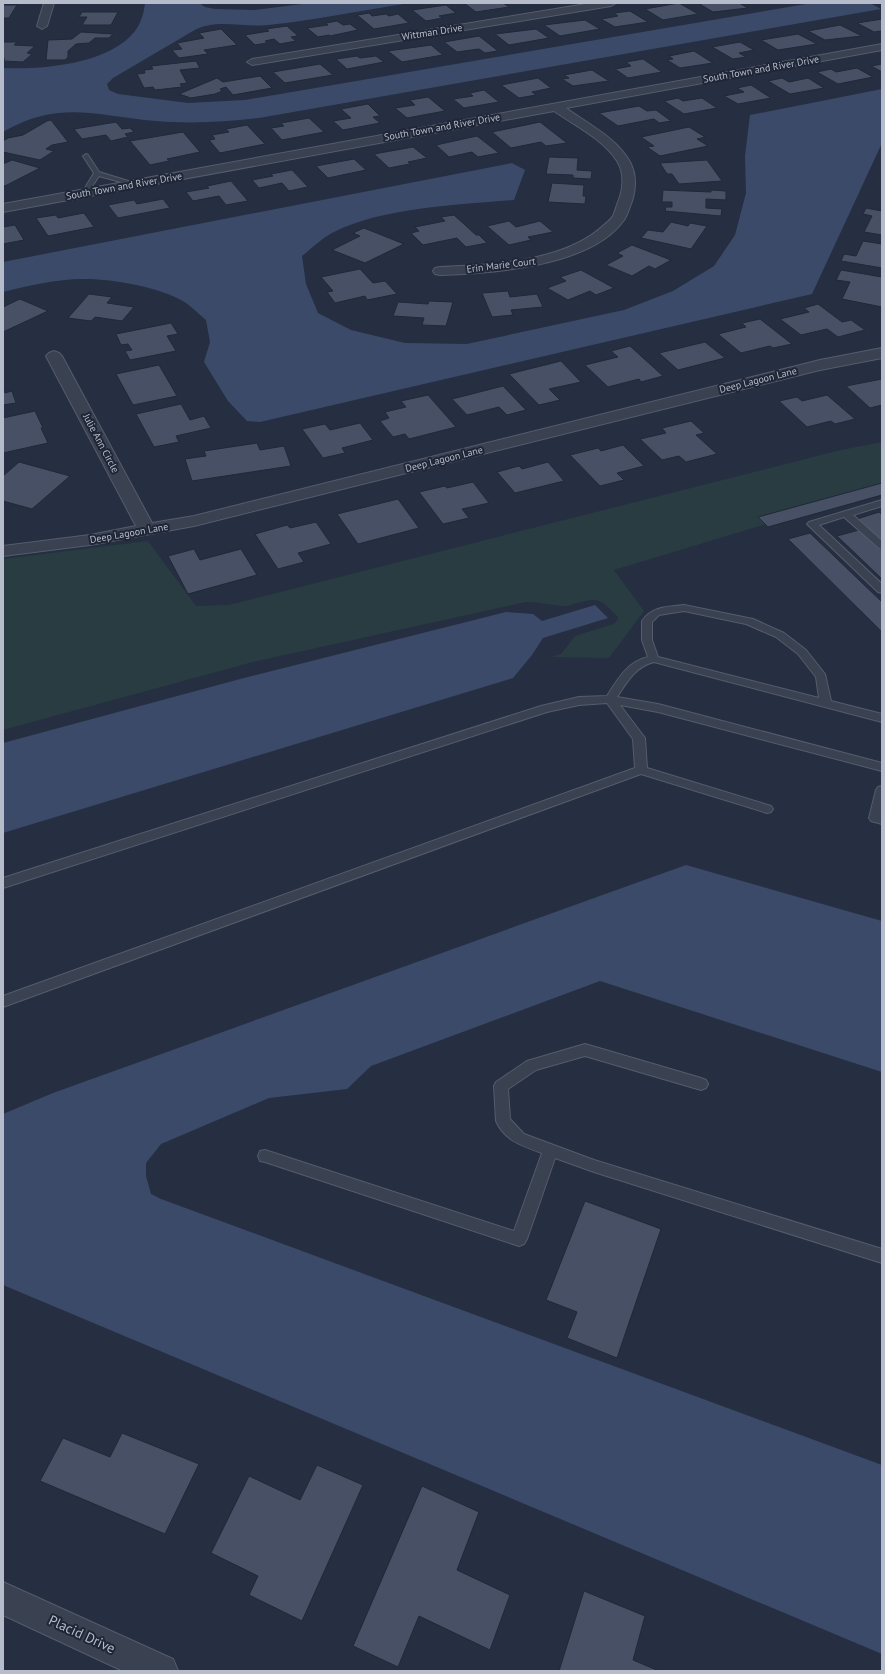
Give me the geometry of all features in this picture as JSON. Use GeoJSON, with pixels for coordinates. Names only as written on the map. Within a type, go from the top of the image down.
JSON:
{"type":"FeatureCollection","features":[{"type":"Feature","properties":{"kind":"street"},"geometry":{"type":"LineString","coordinates":[[42,26],[49,3]]}},
{"type":"Feature","properties":{"kind":"street","name":"Wittman Drive"},"geometry":{"type":"LineString","coordinates":[[252,62],[611,3]]}},
{"type":"Feature","properties":{"kind":"street","name":"South Town and River Drive"},"geometry":{"type":"LineString","coordinates":[[3,208],[882,47]]}},
{"type":"Feature","properties":{"kind":"street","name":"Erin Marie Court"},"geometry":{"type":"LineString","coordinates":[[440,271],[516,265],[552,258],[569,252],[593,240],[606,232],[619,219],[626,205],[629,190],[628,171],[624,163],[610,147],[556,107]]}},
{"type":"Feature","properties":{"kind":"street","name":"Deep Lagoon Lane"},"geometry":{"type":"LineString","coordinates":[[3,551],[90,540],[224,514],[820,365],[882,353]]}},
{"type":"Feature","properties":{"kind":"street","name":"Julie Ann Circle"},"geometry":{"type":"LineString","coordinates":[[54,356],[147,530]]}},
{"type":"Feature","properties":{"kind":"street","name":"Placid Drive"},"geometry":{"type":"LineString","coordinates":[[3,1598],[161,1671]]}},
{"type":"Feature","properties":{"kind":"lane"},"geometry":{"type":"LineString","coordinates":[[86,156],[97,173],[135,184]]}},
{"type":"Feature","properties":{"kind":"lane"},"geometry":{"type":"LineString","coordinates":[[85,193],[97,173]]}},
{"type":"Feature","properties":{"kind":"lane"},"geometry":{"type":"LineString","coordinates":[[882,504],[812,524],[882,590]]}},
{"type":"Feature","properties":{"kind":"lane"},"geometry":{"type":"LineString","coordinates":[[846,514],[882,546]]}},
{"type":"Feature","properties":{"kind":"lane"},"geometry":{"type":"LineString","coordinates":[[654,659],[647,640],[647,621],[656,612],[684,608],[749,621],[780,635],[802,652],[821,676],[826,704]]}},
{"type":"Feature","properties":{"kind":"lane"},"geometry":{"type":"LineString","coordinates":[[610,699],[631,668],[643,660],[654,659],[882,718]]}},
{"type":"Feature","properties":{"kind":"lane"},"geometry":{"type":"LineString","coordinates":[[610,699],[639,738],[642,770]]}},
{"type":"Feature","properties":{"kind":"lane"},"geometry":{"type":"LineString","coordinates":[[3,883],[545,709],[579,701],[610,699],[658,708],[882,767]]}},
{"type":"Feature","properties":{"kind":"lane"},"geometry":{"type":"LineString","coordinates":[[3,1002],[642,770],[767,809]]}},
{"type":"Feature","properties":{"kind":"lane"},"geometry":{"type":"LineString","coordinates":[[882,790],[875,818],[882,820]]}},
{"type":"Feature","properties":{"kind":"lane"},"geometry":{"type":"LineString","coordinates":[[701,1084],[585,1050],[532,1065],[501,1086],[503,1121],[519,1138],[594,1166],[882,1256]]}},
{"type":"Feature","properties":{"kind":"lane"},"geometry":{"type":"LineString","coordinates":[[266,1156],[519,1239],[550,1150]]}},
{"type":"Feature","properties":{"kind":"shaded area"},"geometry":{"type":"Polygon","coordinates":[[[882,442],[882,489],[614,570],[644,611],[609,658],[551,657],[561,654],[575,636],[613,624],[617,621],[618,617],[600,601],[591,600],[569,606],[526,602],[253,662],[3,730],[3,559],[148,541],[196,606],[229,605],[841,450],[882,442]]]}},
{"type":"Feature","properties":{"kind":"water"},"geometry":{"type":"Polygon","coordinates":[[[145,3],[199,3],[205,7],[215,9],[255,10],[310,3],[410,3],[286,23],[259,26],[220,24],[202,27],[113,78],[107,84],[109,90],[118,94],[188,103],[245,100],[812,3],[870,3],[881,9],[259,118],[182,122],[135,119],[78,112],[42,116],[23,122],[3,132],[3,68],[36,68],[74,63],[109,51],[124,42],[135,31],[142,18],[145,3]]]}},
{"type":"Feature","properties":{"kind":"water"},"geometry":{"type":"Polygon","coordinates":[[[882,89],[882,143],[812,294],[260,422],[247,421],[228,401],[204,362],[210,342],[206,320],[183,301],[173,296],[134,284],[93,279],[73,279],[32,285],[3,292],[3,262],[512,163],[525,170],[514,200],[422,208],[399,212],[354,224],[330,234],[322,240],[302,256],[306,284],[318,313],[351,330],[405,343],[467,344],[624,310],[673,291],[714,266],[735,235],[746,193],[745,156],[750,115],[882,89]]]}},
{"type":"Feature","properties":{"kind":"water"},"geometry":{"type":"Polygon","coordinates":[[[595,605],[608,618],[543,638],[532,655],[513,678],[3,833],[3,743],[244,678],[506,612],[533,614],[542,621],[595,605]]]}},
{"type":"Feature","properties":{"kind":"water"},"geometry":{"type":"Polygon","coordinates":[[[686,865],[882,921],[882,1072],[600,981],[371,1066],[347,1089],[269,1098],[161,1144],[146,1163],[146,1176],[151,1194],[161,1199],[882,1465],[882,1654],[3,1285],[3,1114],[53,1093],[686,865]]]}},
{"type":"Feature","properties":{"kind":"building"},"geometry":{"type":"Polygon","coordinates":[[[464,3],[503,3],[509,7],[476,12],[464,3]]]}},
{"type":"Feature","properties":{"kind":"building"},"geometry":{"type":"Polygon","coordinates":[[[679,3],[698,14],[663,20],[645,9],[679,3]]]}},
{"type":"Feature","properties":{"kind":"building"},"geometry":{"type":"Polygon","coordinates":[[[698,3],[739,3],[748,8],[713,12],[698,3]]]}},
{"type":"Feature","properties":{"kind":"building"},"geometry":{"type":"Polygon","coordinates":[[[3,5],[17,5],[9,18],[3,18],[3,5]]]}},
{"type":"Feature","properties":{"kind":"building"},"geometry":{"type":"Polygon","coordinates":[[[446,5],[456,13],[439,16],[443,18],[426,21],[412,10],[446,5]]]}},
{"type":"Feature","properties":{"kind":"building"},"geometry":{"type":"Polygon","coordinates":[[[630,11],[648,22],[615,27],[601,19],[618,16],[614,13],[630,11]]]}},
{"type":"Feature","properties":{"kind":"building"},"geometry":{"type":"Polygon","coordinates":[[[82,12],[118,12],[111,25],[82,25],[87,17],[79,17],[82,12]]]}},
{"type":"Feature","properties":{"kind":"building"},"geometry":{"type":"Polygon","coordinates":[[[369,13],[372,16],[386,14],[389,16],[398,14],[409,23],[374,29],[357,15],[369,13]]]}},
{"type":"Feature","properties":{"kind":"building"},"geometry":{"type":"Polygon","coordinates":[[[882,19],[882,31],[874,32],[857,23],[882,19]]]}},
{"type":"Feature","properties":{"kind":"building"},"geometry":{"type":"Polygon","coordinates":[[[585,20],[600,29],[560,36],[544,25],[585,20]]]}},
{"type":"Feature","properties":{"kind":"building"},"geometry":{"type":"Polygon","coordinates":[[[337,21],[343,25],[350,24],[358,30],[318,37],[307,28],[328,25],[326,23],[337,21]]]}},
{"type":"Feature","properties":{"kind":"building"},"geometry":{"type":"Polygon","coordinates":[[[840,25],[862,36],[825,40],[808,31],[840,25]]]}},
{"type":"Feature","properties":{"kind":"building"},"geometry":{"type":"Polygon","coordinates":[[[287,26],[298,36],[291,37],[296,41],[280,44],[274,39],[265,41],[267,43],[255,45],[245,35],[269,31],[266,29],[287,26]]]}},
{"type":"Feature","properties":{"kind":"building"},"geometry":{"type":"Polygon","coordinates":[[[221,29],[237,45],[204,50],[208,54],[179,58],[172,50],[182,49],[177,43],[204,38],[199,33],[221,29]]]}},
{"type":"Feature","properties":{"kind":"building"},"geometry":{"type":"Polygon","coordinates":[[[536,29],[549,38],[509,45],[495,34],[536,29]]]}},
{"type":"Feature","properties":{"kind":"building"},"geometry":{"type":"Polygon","coordinates":[[[81,32],[113,34],[109,38],[95,38],[89,43],[76,44],[68,51],[68,57],[65,60],[46,60],[48,40],[72,39],[81,32]]]}},
{"type":"Feature","properties":{"kind":"building"},"geometry":{"type":"Polygon","coordinates":[[[798,34],[817,44],[778,50],[761,40],[798,34]]]}},
{"type":"Feature","properties":{"kind":"building"},"geometry":{"type":"Polygon","coordinates":[[[479,36],[498,51],[485,53],[479,49],[457,52],[444,42],[479,36]]]}},
{"type":"Feature","properties":{"kind":"building"},"geometry":{"type":"Polygon","coordinates":[[[3,42],[17,42],[14,45],[35,46],[27,53],[32,54],[23,62],[3,61],[5,59],[3,59],[3,42]]]}},
{"type":"Feature","properties":{"kind":"building"},"geometry":{"type":"Polygon","coordinates":[[[740,42],[754,50],[739,53],[746,57],[733,59],[712,47],[740,42]]]}},
{"type":"Feature","properties":{"kind":"building"},"geometry":{"type":"Polygon","coordinates":[[[431,45],[443,55],[402,62],[388,51],[431,45]]]}},
{"type":"Feature","properties":{"kind":"building"},"geometry":{"type":"Polygon","coordinates":[[[694,51],[713,63],[680,68],[667,60],[673,59],[669,56],[694,51]]]}},
{"type":"Feature","properties":{"kind":"building"},"geometry":{"type":"Polygon","coordinates":[[[357,56],[360,58],[376,56],[384,62],[347,69],[336,59],[357,56]]]}},
{"type":"Feature","properties":{"kind":"building"},"geometry":{"type":"Polygon","coordinates":[[[643,59],[662,72],[628,78],[615,69],[631,66],[626,62],[643,59]]]}},
{"type":"Feature","properties":{"kind":"building"},"geometry":{"type":"Polygon","coordinates":[[[196,61],[200,68],[180,70],[187,83],[180,84],[182,87],[155,90],[153,87],[144,88],[137,74],[145,73],[144,70],[153,69],[151,66],[196,61]]]}},
{"type":"Feature","properties":{"kind":"building"},"geometry":{"type":"Polygon","coordinates":[[[320,64],[333,75],[285,83],[273,72],[320,64]]]}},
{"type":"Feature","properties":{"kind":"building"},"geometry":{"type":"Polygon","coordinates":[[[882,64],[882,72],[871,66],[882,64]]]}},
{"type":"Feature","properties":{"kind":"building"},"geometry":{"type":"Polygon","coordinates":[[[857,68],[873,77],[838,84],[817,72],[831,69],[836,72],[857,68]]]}},
{"type":"Feature","properties":{"kind":"building"},"geometry":{"type":"Polygon","coordinates":[[[592,70],[609,81],[573,86],[562,79],[569,78],[564,75],[592,70]]]}},
{"type":"Feature","properties":{"kind":"building"},"geometry":{"type":"Polygon","coordinates":[[[260,76],[272,88],[233,95],[226,87],[220,89],[222,91],[215,94],[191,98],[179,94],[217,78],[223,82],[260,76]]]}},
{"type":"Feature","properties":{"kind":"building"},"geometry":{"type":"Polygon","coordinates":[[[538,78],[551,88],[532,92],[536,95],[519,98],[501,85],[538,78]]]}},
{"type":"Feature","properties":{"kind":"building"},"geometry":{"type":"Polygon","coordinates":[[[782,78],[789,82],[808,78],[824,88],[790,94],[768,81],[782,78]]]}},
{"type":"Feature","properties":{"kind":"building"},"geometry":{"type":"Polygon","coordinates":[[[751,85],[771,98],[738,104],[724,96],[744,92],[737,88],[751,85]]]}},
{"type":"Feature","properties":{"kind":"building"},"geometry":{"type":"Polygon","coordinates":[[[484,90],[499,102],[464,108],[453,99],[473,96],[470,93],[484,90]]]}},
{"type":"Feature","properties":{"kind":"building"},"geometry":{"type":"Polygon","coordinates":[[[428,97],[445,111],[407,118],[395,108],[415,105],[410,100],[428,97]]]}},
{"type":"Feature","properties":{"kind":"building"},"geometry":{"type":"Polygon","coordinates":[[[678,98],[683,101],[702,98],[717,108],[684,114],[664,101],[678,98]]]}},
{"type":"Feature","properties":{"kind":"building"},"geometry":{"type":"Polygon","coordinates":[[[368,104],[380,116],[373,117],[380,123],[343,130],[333,121],[351,118],[341,109],[368,104]]]}},
{"type":"Feature","properties":{"kind":"building"},"geometry":{"type":"Polygon","coordinates":[[[639,106],[647,111],[656,110],[671,121],[659,123],[654,119],[618,126],[599,113],[639,106]]]}},
{"type":"Feature","properties":{"kind":"building"},"geometry":{"type":"Polygon","coordinates":[[[309,118],[324,132],[282,140],[271,128],[284,126],[281,123],[309,118]]]}},
{"type":"Feature","properties":{"kind":"building"},"geometry":{"type":"Polygon","coordinates":[[[51,120],[68,142],[52,145],[46,149],[54,151],[40,160],[3,152],[3,141],[8,138],[23,135],[51,120]]]}},
{"type":"Feature","properties":{"kind":"building"},"geometry":{"type":"Polygon","coordinates":[[[116,122],[122,129],[130,128],[134,132],[125,134],[128,137],[111,141],[106,135],[82,139],[74,129],[116,122]]]}},
{"type":"Feature","properties":{"kind":"building"},"geometry":{"type":"Polygon","coordinates":[[[540,122],[567,143],[546,146],[541,142],[511,148],[492,132],[540,122]]]}},
{"type":"Feature","properties":{"kind":"building"},"geometry":{"type":"Polygon","coordinates":[[[247,125],[265,144],[220,153],[209,140],[215,139],[212,135],[229,132],[226,129],[247,125]]]}},
{"type":"Feature","properties":{"kind":"building"},"geometry":{"type":"Polygon","coordinates":[[[689,127],[705,137],[697,139],[708,146],[660,156],[647,147],[654,146],[641,137],[689,127]]]}},
{"type":"Feature","properties":{"kind":"building"},"geometry":{"type":"Polygon","coordinates":[[[183,132],[200,152],[167,159],[169,161],[150,165],[130,141],[183,132]]]}},
{"type":"Feature","properties":{"kind":"building"},"geometry":{"type":"Polygon","coordinates":[[[477,136],[499,153],[478,157],[472,152],[449,157],[436,145],[477,136]]]}},
{"type":"Feature","properties":{"kind":"building"},"geometry":{"type":"Polygon","coordinates":[[[413,147],[427,158],[408,162],[410,164],[389,168],[374,154],[413,147]]]}},
{"type":"Feature","properties":{"kind":"building"},"geometry":{"type":"Polygon","coordinates":[[[549,157],[578,158],[577,170],[592,171],[591,179],[573,178],[573,175],[546,174],[549,157]]]}},
{"type":"Feature","properties":{"kind":"building"},"geometry":{"type":"Polygon","coordinates":[[[354,159],[366,170],[328,178],[316,166],[354,159]]]}},
{"type":"Feature","properties":{"kind":"building"},"geometry":{"type":"Polygon","coordinates":[[[12,160],[40,168],[5,186],[3,185],[3,164],[12,160]]]}},
{"type":"Feature","properties":{"kind":"building"},"geometry":{"type":"Polygon","coordinates":[[[707,160],[722,181],[679,184],[672,174],[667,174],[660,163],[707,160]]]}},
{"type":"Feature","properties":{"kind":"building"},"geometry":{"type":"Polygon","coordinates":[[[292,170],[308,187],[289,191],[282,183],[259,188],[252,180],[273,176],[271,174],[292,170]]]}},
{"type":"Feature","properties":{"kind":"building"},"geometry":{"type":"Polygon","coordinates":[[[231,181],[248,201],[226,205],[219,196],[193,201],[186,192],[209,188],[207,186],[231,181]]]}},
{"type":"Feature","properties":{"kind":"building"},"geometry":{"type":"Polygon","coordinates":[[[552,183],[584,185],[583,196],[586,196],[585,204],[548,202],[552,183]]]}},
{"type":"Feature","properties":{"kind":"building"},"geometry":{"type":"Polygon","coordinates":[[[663,190],[711,192],[711,190],[726,191],[726,200],[706,199],[706,208],[722,209],[721,216],[665,211],[666,207],[672,207],[672,202],[662,202],[663,190]]]}},
{"type":"Feature","properties":{"kind":"building"},"geometry":{"type":"Polygon","coordinates":[[[163,199],[170,208],[118,218],[108,205],[134,200],[137,204],[163,199]]]}},
{"type":"Feature","properties":{"kind":"building"},"geometry":{"type":"Polygon","coordinates":[[[866,208],[882,211],[882,235],[864,232],[872,216],[863,214],[866,208]]]}},
{"type":"Feature","properties":{"kind":"building"},"geometry":{"type":"Polygon","coordinates":[[[84,213],[94,227],[48,236],[36,218],[56,215],[58,218],[84,213]]]}},
{"type":"Feature","properties":{"kind":"building"},"geometry":{"type":"Polygon","coordinates":[[[454,215],[487,243],[466,247],[457,238],[423,245],[411,233],[419,231],[415,227],[445,221],[441,217],[454,215]]]}},
{"type":"Feature","properties":{"kind":"building"},"geometry":{"type":"Polygon","coordinates":[[[509,221],[516,227],[540,221],[553,232],[528,237],[531,240],[509,245],[487,226],[509,221]]]}},
{"type":"Feature","properties":{"kind":"building"},"geometry":{"type":"Polygon","coordinates":[[[671,222],[688,226],[690,223],[707,226],[691,249],[641,238],[648,230],[663,232],[671,222]]]}},
{"type":"Feature","properties":{"kind":"building"},"geometry":{"type":"Polygon","coordinates":[[[15,225],[24,240],[3,244],[3,227],[15,225]]]}},
{"type":"Feature","properties":{"kind":"building"},"geometry":{"type":"Polygon","coordinates":[[[364,228],[404,244],[365,263],[332,250],[360,236],[353,233],[364,228]]]}},
{"type":"Feature","properties":{"kind":"building"},"geometry":{"type":"Polygon","coordinates":[[[863,241],[882,244],[882,268],[841,261],[844,254],[856,256],[863,241]]]}},
{"type":"Feature","properties":{"kind":"building"},"geometry":{"type":"Polygon","coordinates":[[[632,245],[671,260],[655,269],[649,266],[632,276],[606,265],[623,256],[617,253],[632,245]]]}},
{"type":"Feature","properties":{"kind":"building"},"geometry":{"type":"Polygon","coordinates":[[[360,269],[373,283],[385,281],[397,294],[367,300],[365,296],[335,303],[327,292],[333,291],[321,277],[360,269]]]}},
{"type":"Feature","properties":{"kind":"building"},"geometry":{"type":"Polygon","coordinates":[[[581,270],[614,288],[596,295],[590,291],[568,300],[547,288],[566,281],[560,277],[581,270]]]}},
{"type":"Feature","properties":{"kind":"building"},"geometry":{"type":"Polygon","coordinates":[[[841,270],[882,277],[882,307],[842,299],[850,282],[836,280],[841,270]]]}},
{"type":"Feature","properties":{"kind":"building"},"geometry":{"type":"Polygon","coordinates":[[[508,291],[510,297],[537,294],[543,307],[511,310],[513,315],[492,317],[482,293],[508,291]]]}},
{"type":"Feature","properties":{"kind":"building"},"geometry":{"type":"Polygon","coordinates":[[[89,294],[112,297],[107,303],[134,307],[122,321],[95,317],[91,321],[68,318],[89,294]]]}},
{"type":"Feature","properties":{"kind":"building"},"geometry":{"type":"Polygon","coordinates":[[[20,299],[48,311],[3,332],[3,307],[20,299]]]}},
{"type":"Feature","properties":{"kind":"building"},"geometry":{"type":"Polygon","coordinates":[[[429,301],[453,302],[446,326],[422,325],[424,318],[393,316],[398,302],[428,304],[429,301]]]}},
{"type":"Feature","properties":{"kind":"building"},"geometry":{"type":"Polygon","coordinates":[[[818,304],[842,322],[851,320],[865,330],[838,337],[827,329],[801,335],[780,319],[809,312],[804,308],[818,304]]]}},
{"type":"Feature","properties":{"kind":"building"},"geometry":{"type":"Polygon","coordinates":[[[760,319],[792,344],[773,348],[770,346],[741,353],[718,334],[746,327],[742,323],[760,319]]]}},
{"type":"Feature","properties":{"kind":"building"},"geometry":{"type":"Polygon","coordinates":[[[171,323],[178,334],[167,336],[176,351],[130,360],[125,351],[132,350],[128,344],[121,345],[116,334],[171,323]]]}},
{"type":"Feature","properties":{"kind":"building"},"geometry":{"type":"Polygon","coordinates":[[[705,342],[725,358],[678,370],[659,353],[705,342]]]}},
{"type":"Feature","properties":{"kind":"building"},"geometry":{"type":"Polygon","coordinates":[[[630,346],[663,376],[641,382],[639,379],[608,387],[585,365],[618,357],[611,351],[630,346]]]}},
{"type":"Feature","properties":{"kind":"building"},"geometry":{"type":"Polygon","coordinates":[[[561,361],[581,382],[549,389],[560,400],[539,405],[509,374],[561,361]]]}},
{"type":"Feature","properties":{"kind":"building"},"geometry":{"type":"Polygon","coordinates":[[[159,365],[177,396],[133,405],[116,374],[159,365]]]}},
{"type":"Feature","properties":{"kind":"building"},"geometry":{"type":"Polygon","coordinates":[[[882,379],[882,405],[870,408],[846,386],[882,379]]]}},
{"type":"Feature","properties":{"kind":"building"},"geometry":{"type":"Polygon","coordinates":[[[503,386],[526,410],[507,415],[499,407],[467,415],[452,399],[503,386]]]}},
{"type":"Feature","properties":{"kind":"building"},"geometry":{"type":"Polygon","coordinates":[[[3,387],[5,393],[12,391],[16,403],[3,405],[3,387]]]}},
{"type":"Feature","properties":{"kind":"building"},"geometry":{"type":"Polygon","coordinates":[[[428,395],[456,427],[409,439],[405,434],[393,437],[380,421],[389,418],[385,412],[406,407],[401,401],[428,395]]]}},
{"type":"Feature","properties":{"kind":"building"},"geometry":{"type":"Polygon","coordinates":[[[827,395],[855,419],[835,424],[831,421],[807,427],[779,401],[797,397],[802,401],[827,395]]]}},
{"type":"Feature","properties":{"kind":"building"},"geometry":{"type":"Polygon","coordinates":[[[181,404],[190,420],[204,416],[211,428],[176,436],[179,442],[154,447],[136,414],[181,404]]]}},
{"type":"Feature","properties":{"kind":"building"},"geometry":{"type":"Polygon","coordinates":[[[35,411],[48,443],[3,453],[3,418],[35,411]]]}},
{"type":"Feature","properties":{"kind":"building"},"geometry":{"type":"Polygon","coordinates":[[[691,421],[704,433],[696,435],[717,454],[686,462],[679,456],[662,460],[640,439],[666,433],[662,428],[691,421]]]}},
{"type":"Feature","properties":{"kind":"building"},"geometry":{"type":"Polygon","coordinates":[[[360,423],[373,440],[342,448],[345,453],[323,458],[302,429],[325,424],[330,430],[360,423]]]}},
{"type":"Feature","properties":{"kind":"building"},"geometry":{"type":"Polygon","coordinates":[[[257,443],[260,450],[284,446],[291,466],[192,481],[185,459],[206,456],[204,451],[257,443]]]}},
{"type":"Feature","properties":{"kind":"building"},"geometry":{"type":"Polygon","coordinates":[[[623,445],[644,466],[617,473],[624,480],[600,486],[570,455],[598,448],[601,451],[623,445]]]}},
{"type":"Feature","properties":{"kind":"building"},"geometry":{"type":"Polygon","coordinates":[[[19,462],[70,476],[32,509],[3,501],[3,476],[19,462]]]}},
{"type":"Feature","properties":{"kind":"building"},"geometry":{"type":"Polygon","coordinates":[[[548,462],[564,481],[515,493],[497,472],[519,466],[522,469],[548,462]]]}},
{"type":"Feature","properties":{"kind":"building"},"geometry":{"type":"Polygon","coordinates":[[[473,482],[489,503],[462,509],[469,518],[443,524],[419,492],[445,486],[447,488],[473,482]]]}},
{"type":"Feature","properties":{"kind":"building"},"geometry":{"type":"Polygon","coordinates":[[[882,483],[882,495],[768,527],[758,517],[882,483]]]}},
{"type":"Feature","properties":{"kind":"building"},"geometry":{"type":"Polygon","coordinates":[[[398,499],[419,528],[358,544],[337,514],[398,499]]]}},
{"type":"Feature","properties":{"kind":"building"},"geometry":{"type":"Polygon","coordinates":[[[879,512],[882,515],[882,541],[857,519],[879,512]]]}},
{"type":"Feature","properties":{"kind":"building"},"geometry":{"type":"Polygon","coordinates":[[[316,522],[331,544],[298,553],[304,562],[278,569],[255,534],[287,525],[290,528],[316,522]]]}},
{"type":"Feature","properties":{"kind":"building"},"geometry":{"type":"Polygon","coordinates":[[[859,530],[882,551],[882,579],[837,536],[859,530]]]}},
{"type":"Feature","properties":{"kind":"building"},"geometry":{"type":"Polygon","coordinates":[[[810,533],[882,602],[882,632],[788,539],[810,533]]]}},
{"type":"Feature","properties":{"kind":"building"},"geometry":{"type":"Polygon","coordinates":[[[194,549],[200,560],[241,549],[257,575],[188,594],[168,556],[194,549]]]}},
{"type":"Feature","properties":{"kind":"building"},"geometry":{"type":"Polygon","coordinates":[[[585,1201],[661,1229],[617,1358],[567,1338],[577,1312],[546,1300],[585,1201]]]}},
{"type":"Feature","properties":{"kind":"building"},"geometry":{"type":"Polygon","coordinates":[[[122,1433],[199,1464],[165,1534],[40,1481],[63,1438],[110,1457],[122,1433]]]}},
{"type":"Feature","properties":{"kind":"building"},"geometry":{"type":"Polygon","coordinates":[[[317,1465],[363,1485],[302,1621],[249,1595],[258,1576],[211,1553],[249,1476],[300,1500],[317,1465]]]}},
{"type":"Feature","properties":{"kind":"building"},"geometry":{"type":"Polygon","coordinates":[[[422,1486],[479,1512],[457,1570],[510,1595],[490,1650],[419,1616],[398,1667],[353,1646],[422,1486]]]}},
{"type":"Feature","properties":{"kind":"building"},"geometry":{"type":"Polygon","coordinates":[[[584,1591],[645,1616],[633,1660],[659,1671],[559,1671],[584,1591]]]}}]}
